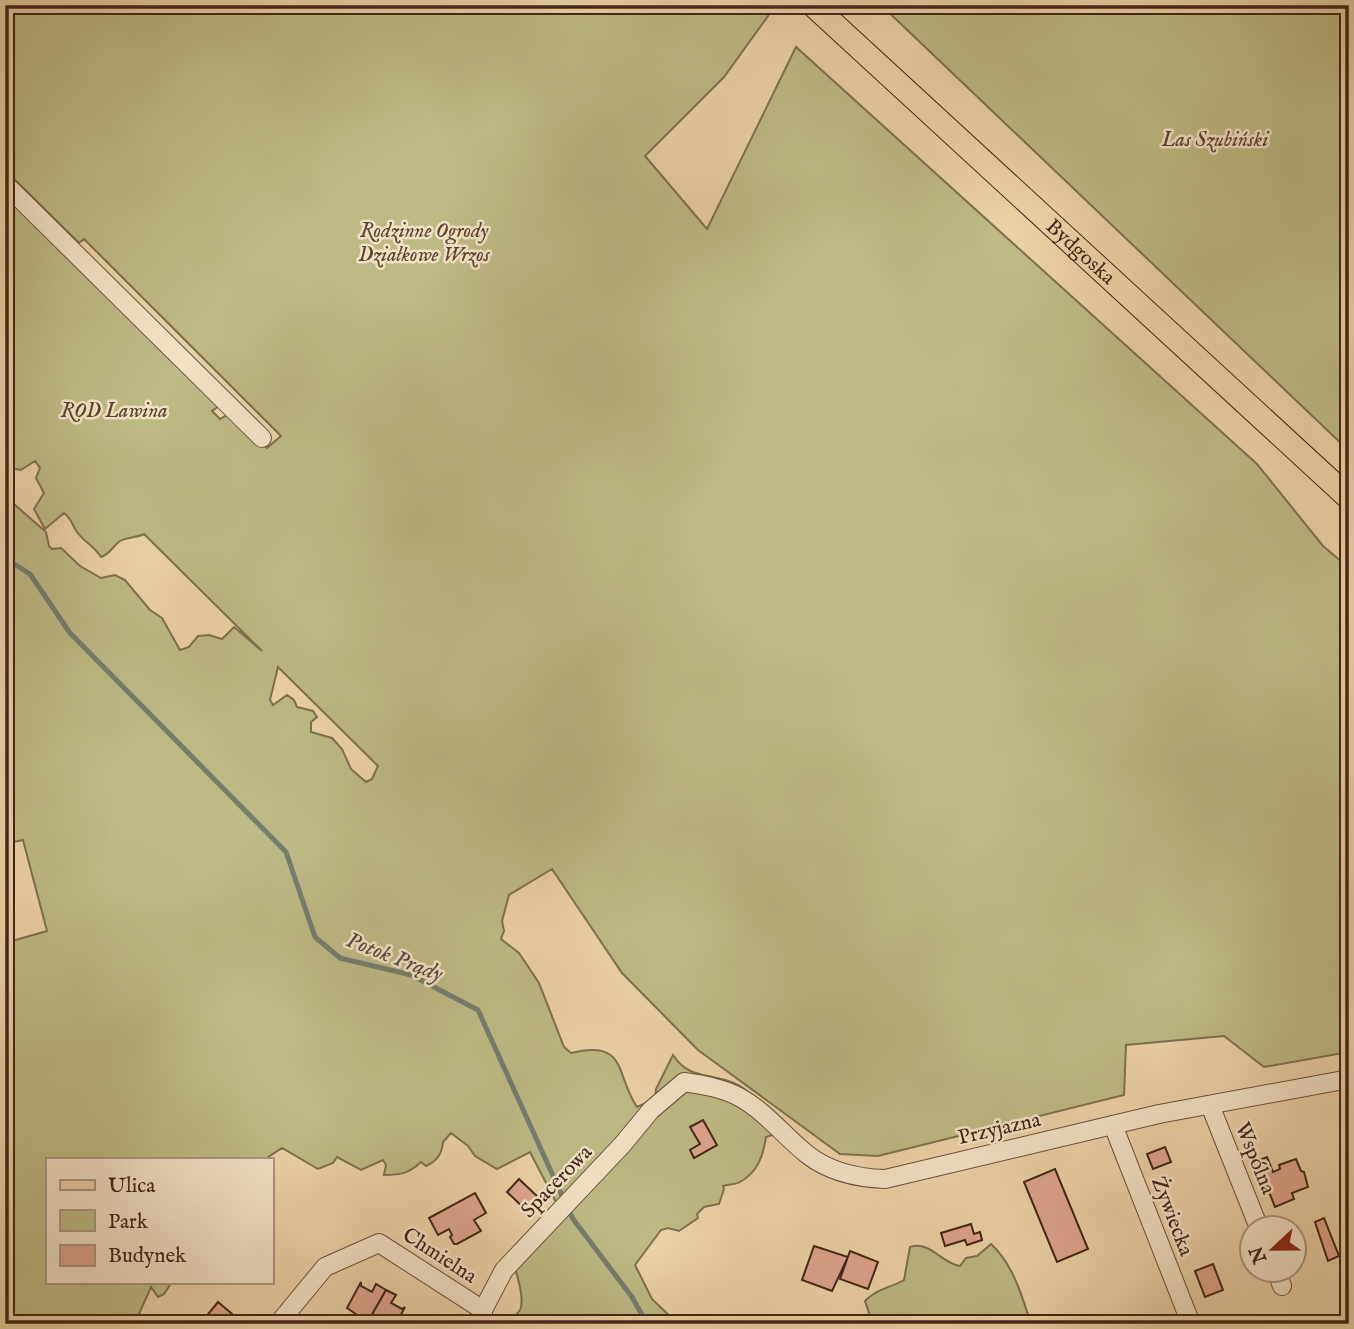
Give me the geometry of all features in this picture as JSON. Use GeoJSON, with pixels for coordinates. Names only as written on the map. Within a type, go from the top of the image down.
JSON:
{"type":"FeatureCollection","features":[{"type":"Feature","properties":{"kind":"main road","name":"Bydgoska"},"geometry":{"type":"LineString","coordinates":[[813,5],[1349,498]]}},
{"type":"Feature","properties":{"kind":"street"},"geometry":{"type":"LineString","coordinates":[[5,184],[262,438]]}},
{"type":"Feature","properties":{"kind":"street","name":"Przyjazna"},"geometry":{"type":"LineString","coordinates":[[684,1082],[712,1086],[741,1098],[768,1118],[809,1156],[836,1170],[860,1178],[885,1179],[1113,1125],[1349,1079]]}},
{"type":"Feature","properties":{"kind":"street","name":"Spacerowa"},"geometry":{"type":"LineString","coordinates":[[483,1317],[504,1270],[623,1144],[650,1110],[684,1082]]}},
{"type":"Feature","properties":{"kind":"street","name":"Wspólna"},"geometry":{"type":"LineString","coordinates":[[1210,1105],[1254,1214]]}},
{"type":"Feature","properties":{"kind":"street","name":"Żywiecka"},"geometry":{"type":"LineString","coordinates":[[1113,1125],[1191,1324]]}},
{"type":"Feature","properties":{"kind":"street","name":"Chmielna"},"geometry":{"type":"LineString","coordinates":[[278,1324],[325,1267],[379,1243],[483,1317]]}},
{"type":"Feature","properties":{"kind":"green space"},"geometry":{"type":"Polygon","coordinates":[[[5,5],[776,5],[724,77],[645,156],[707,229],[796,47],[1257,464],[1323,546],[1349,568],[1349,1052],[1264,1067],[1224,1036],[1126,1045],[1124,1095],[878,1156],[840,1154],[698,1050],[622,973],[552,869],[509,895],[502,921],[504,931],[501,939],[519,953],[539,983],[564,1047],[571,1053],[589,1050],[611,1055],[637,1107],[655,1099],[656,1089],[673,1055],[686,1069],[742,1087],[783,1123],[779,1136],[766,1137],[761,1157],[751,1173],[738,1183],[723,1186],[719,1204],[704,1207],[697,1214],[698,1218],[679,1231],[668,1228],[661,1230],[635,1265],[652,1299],[678,1324],[509,1324],[520,1310],[522,1301],[515,1268],[558,1206],[530,1152],[497,1169],[475,1156],[468,1146],[451,1133],[433,1162],[426,1166],[421,1162],[409,1171],[390,1175],[384,1175],[386,1165],[383,1160],[361,1170],[337,1157],[333,1163],[318,1169],[282,1148],[267,1158],[46,1158],[46,1284],[171,1284],[164,1294],[158,1297],[151,1287],[139,1314],[125,1324],[5,1324],[5,943],[47,931],[23,840],[5,844],[5,493],[7,498],[46,532],[52,549],[61,548],[80,566],[101,578],[115,575],[125,580],[150,610],[162,618],[180,650],[189,647],[198,636],[209,635],[222,639],[234,627],[262,651],[144,534],[120,541],[101,557],[80,536],[64,513],[45,529],[34,509],[44,493],[36,478],[40,468],[35,461],[21,470],[5,467],[5,188],[222,404],[212,411],[220,419],[229,414],[267,448],[281,436],[84,239],[79,243],[5,170],[5,5]],[[278,667],[270,700],[273,705],[287,695],[294,700],[297,707],[313,711],[317,717],[311,722],[311,732],[332,738],[342,749],[351,769],[366,782],[372,779],[378,766],[278,667]]]}},
{"type":"Feature","properties":{"kind":"green space","name":"Las Szubiński"},"geometry":{"type":"Polygon","coordinates":[[[881,5],[1349,5],[1349,451],[881,5]]]}},
{"type":"Feature","properties":{"kind":"green space"},"geometry":{"type":"Polygon","coordinates":[[[991,1244],[1011,1271],[1031,1324],[835,1324],[870,1316],[865,1301],[879,1291],[904,1280],[910,1247],[930,1249],[960,1266],[966,1258],[977,1256],[991,1244]]]}},
{"type":"Feature","properties":{"kind":"building"},"geometry":{"type":"Polygon","coordinates":[[[703,1120],[717,1145],[694,1158],[690,1150],[700,1144],[690,1127],[703,1120]]]}},
{"type":"Feature","properties":{"kind":"building"},"geometry":{"type":"Polygon","coordinates":[[[1165,1147],[1171,1162],[1153,1169],[1147,1154],[1165,1147]]]}},
{"type":"Feature","properties":{"kind":"building"},"geometry":{"type":"Polygon","coordinates":[[[1267,1157],[1273,1172],[1280,1169],[1279,1165],[1296,1159],[1304,1172],[1308,1187],[1292,1193],[1294,1199],[1275,1207],[1257,1161],[1267,1157]]]}},
{"type":"Feature","properties":{"kind":"building"},"geometry":{"type":"Polygon","coordinates":[[[1055,1169],[1088,1249],[1057,1262],[1024,1182],[1055,1169]]]}},
{"type":"Feature","properties":{"kind":"building"},"geometry":{"type":"Polygon","coordinates":[[[519,1179],[539,1198],[527,1211],[507,1192],[519,1179]]]}},
{"type":"Feature","properties":{"kind":"building"},"geometry":{"type":"Polygon","coordinates":[[[475,1193],[486,1213],[474,1220],[481,1231],[457,1244],[454,1244],[450,1237],[452,1235],[449,1229],[438,1235],[429,1218],[475,1193]]]}},
{"type":"Feature","properties":{"kind":"building"},"geometry":{"type":"Polygon","coordinates":[[[1324,1218],[1339,1256],[1328,1261],[1315,1222],[1324,1218]]]}},
{"type":"Feature","properties":{"kind":"building"},"geometry":{"type":"Polygon","coordinates":[[[971,1224],[974,1234],[980,1232],[982,1240],[967,1245],[965,1240],[945,1246],[941,1233],[971,1224]]]}},
{"type":"Feature","properties":{"kind":"building"},"geometry":{"type":"Polygon","coordinates":[[[814,1246],[848,1257],[832,1291],[802,1280],[814,1246]]]}},
{"type":"Feature","properties":{"kind":"building"},"geometry":{"type":"Polygon","coordinates":[[[850,1251],[878,1262],[868,1289],[840,1279],[850,1251]]]}},
{"type":"Feature","properties":{"kind":"building"},"geometry":{"type":"Polygon","coordinates":[[[1213,1264],[1223,1290],[1205,1297],[1195,1271],[1213,1264]]]}},
{"type":"Feature","properties":{"kind":"building"},"geometry":{"type":"Polygon","coordinates":[[[361,1282],[361,1286],[372,1292],[376,1284],[386,1290],[369,1320],[347,1308],[361,1282]]]}},
{"type":"Feature","properties":{"kind":"building"},"geometry":{"type":"Polygon","coordinates":[[[386,1290],[396,1295],[391,1303],[402,1309],[405,1307],[396,1324],[372,1324],[369,1320],[386,1290]]]}},
{"type":"Feature","properties":{"kind":"building"},"geometry":{"type":"Polygon","coordinates":[[[218,1302],[232,1314],[228,1319],[233,1324],[200,1324],[218,1302]]]}},
{"type":"Feature","properties":{"kind":"waterway","name":"Potok Prądy"},"geometry":{"type":"LineString","coordinates":[[5,558],[30,574],[70,633],[286,852],[315,937],[340,958],[411,975],[478,1010],[564,1200]]}},
{"type":"Feature","properties":{"kind":"waterway","name":"Potok Prądy"},"geometry":{"type":"LineString","coordinates":[[568,1209],[632,1297],[647,1324]]}},
{"type":"Feature","properties":{"kind":"park label","name":"Rodzinne Ogrody Działkowe Wrzos"},"geometry":{"type":"Point","coordinates":[424,242]}},
{"type":"Feature","properties":{"kind":"park label","name":"ROD Lawina"},"geometry":{"type":"Point","coordinates":[114,410]}}]}
